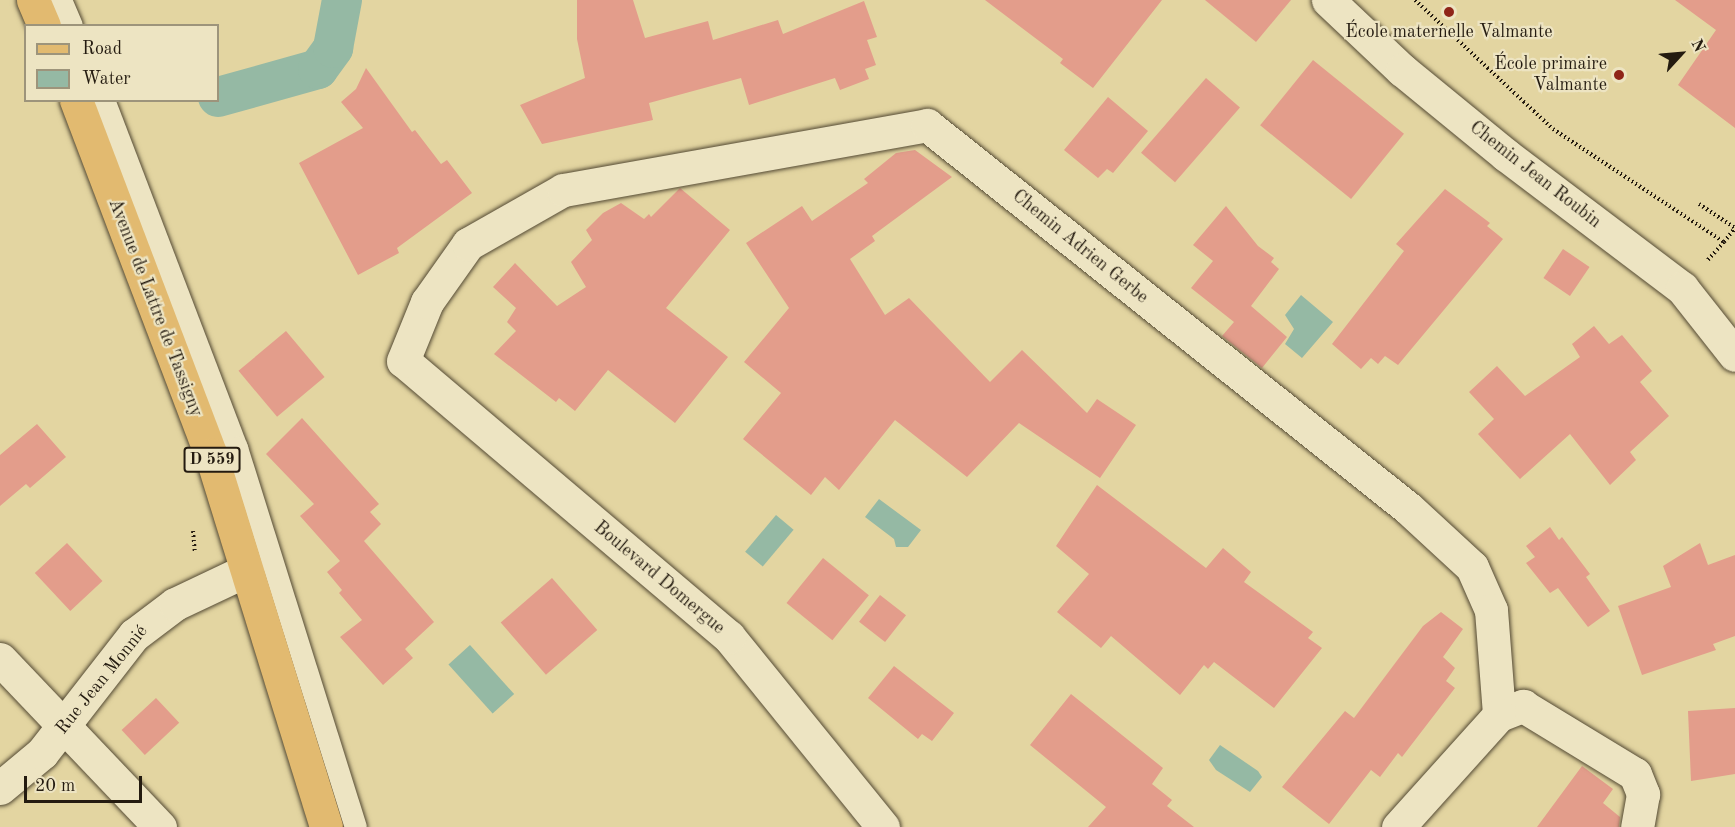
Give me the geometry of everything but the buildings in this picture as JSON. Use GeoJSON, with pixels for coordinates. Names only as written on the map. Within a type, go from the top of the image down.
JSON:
{"type":"FeatureCollection","features":[{"type":"Feature","properties":{"kind":"main road"},"geometry":{"type":"LineString","coordinates":[[33,0],[43,24]]}},
{"type":"Feature","properties":{"kind":"main road","name":"Avenue de Lattre de Tassigny"},"geometry":{"type":"LineString","coordinates":[[77,102],[211,455],[326,827]]}},
{"type":"Feature","properties":{"kind":"street","name":"Chemin Jean Roubin"},"geometry":{"type":"LineString","coordinates":[[1328,0],[1402,70],[1497,148],[1682,288],[1735,355]]}},
{"type":"Feature","properties":{"kind":"street","name":"Chemin Adrien Gerbe"},"geometry":{"type":"LineString","coordinates":[[403,361],[427,302],[468,244],[563,190],[927,125],[1408,508],[1472,567],[1491,610],[1499,715]]}},
{"type":"Feature","properties":{"kind":"street","name":"Boulevard Domergue"},"geometry":{"type":"LineString","coordinates":[[403,361],[729,637],[883,827]]}},
{"type":"Feature","properties":{"kind":"street","name":"Rue Jean Monnié"},"geometry":{"type":"LineString","coordinates":[[0,788],[42,753],[134,635],[156,616],[247,570]]}},
{"type":"Feature","properties":{"kind":"street"},"geometry":{"type":"LineString","coordinates":[[0,659],[63,728],[160,827]]}},
{"type":"Feature","properties":{"kind":"street"},"geometry":{"type":"LineString","coordinates":[[1398,827],[1499,715],[1523,706],[1635,774],[1643,794],[1637,827]]}},
{"type":"Feature","properties":{"kind":"lane"},"geometry":{"type":"LineString","coordinates":[[61,0],[71,24]]}},
{"type":"Feature","properties":{"kind":"lane"},"geometry":{"type":"LineString","coordinates":[[105,102],[237,448],[356,827]]}},
{"type":"Feature","properties":{"kind":"path"},"geometry":{"type":"LineString","coordinates":[[1415,0],[1553,129],[1724,242]]}},
{"type":"Feature","properties":{"kind":"path"},"geometry":{"type":"LineString","coordinates":[[1682,288],[1735,228],[1699,204]]}},
{"type":"Feature","properties":{"kind":"water"},"geometry":{"type":"Polygon","coordinates":[[[1301,295],[1333,322],[1302,358],[1285,344],[1294,329],[1285,315],[1301,295]]]}},
{"type":"Feature","properties":{"kind":"water"},"geometry":{"type":"Polygon","coordinates":[[[879,499],[921,530],[908,547],[896,547],[894,539],[865,517],[879,499]]]}},
{"type":"Feature","properties":{"kind":"water"},"geometry":{"type":"Polygon","coordinates":[[[776,515],[794,530],[763,567],[745,552],[776,515]]]}},
{"type":"Feature","properties":{"kind":"water"},"geometry":{"type":"Polygon","coordinates":[[[470,645],[514,694],[493,713],[448,664],[470,645]]]}},
{"type":"Feature","properties":{"kind":"water"},"geometry":{"type":"Polygon","coordinates":[[[1220,745],[1258,771],[1262,777],[1250,792],[1216,770],[1209,760],[1220,745]]]}},
{"type":"Feature","properties":{"kind":"waterway"},"geometry":{"type":"LineString","coordinates":[[219,97],[318,69],[333,48],[342,0]]}},
{"type":"Feature","properties":{"kind":"place","name":"École maternelle Valmante"},"geometry":{"type":"Point","coordinates":[1449,12]}},
{"type":"Feature","properties":{"kind":"place","name":"École primaire Valmante"},"geometry":{"type":"Point","coordinates":[1619,75]}}]}
